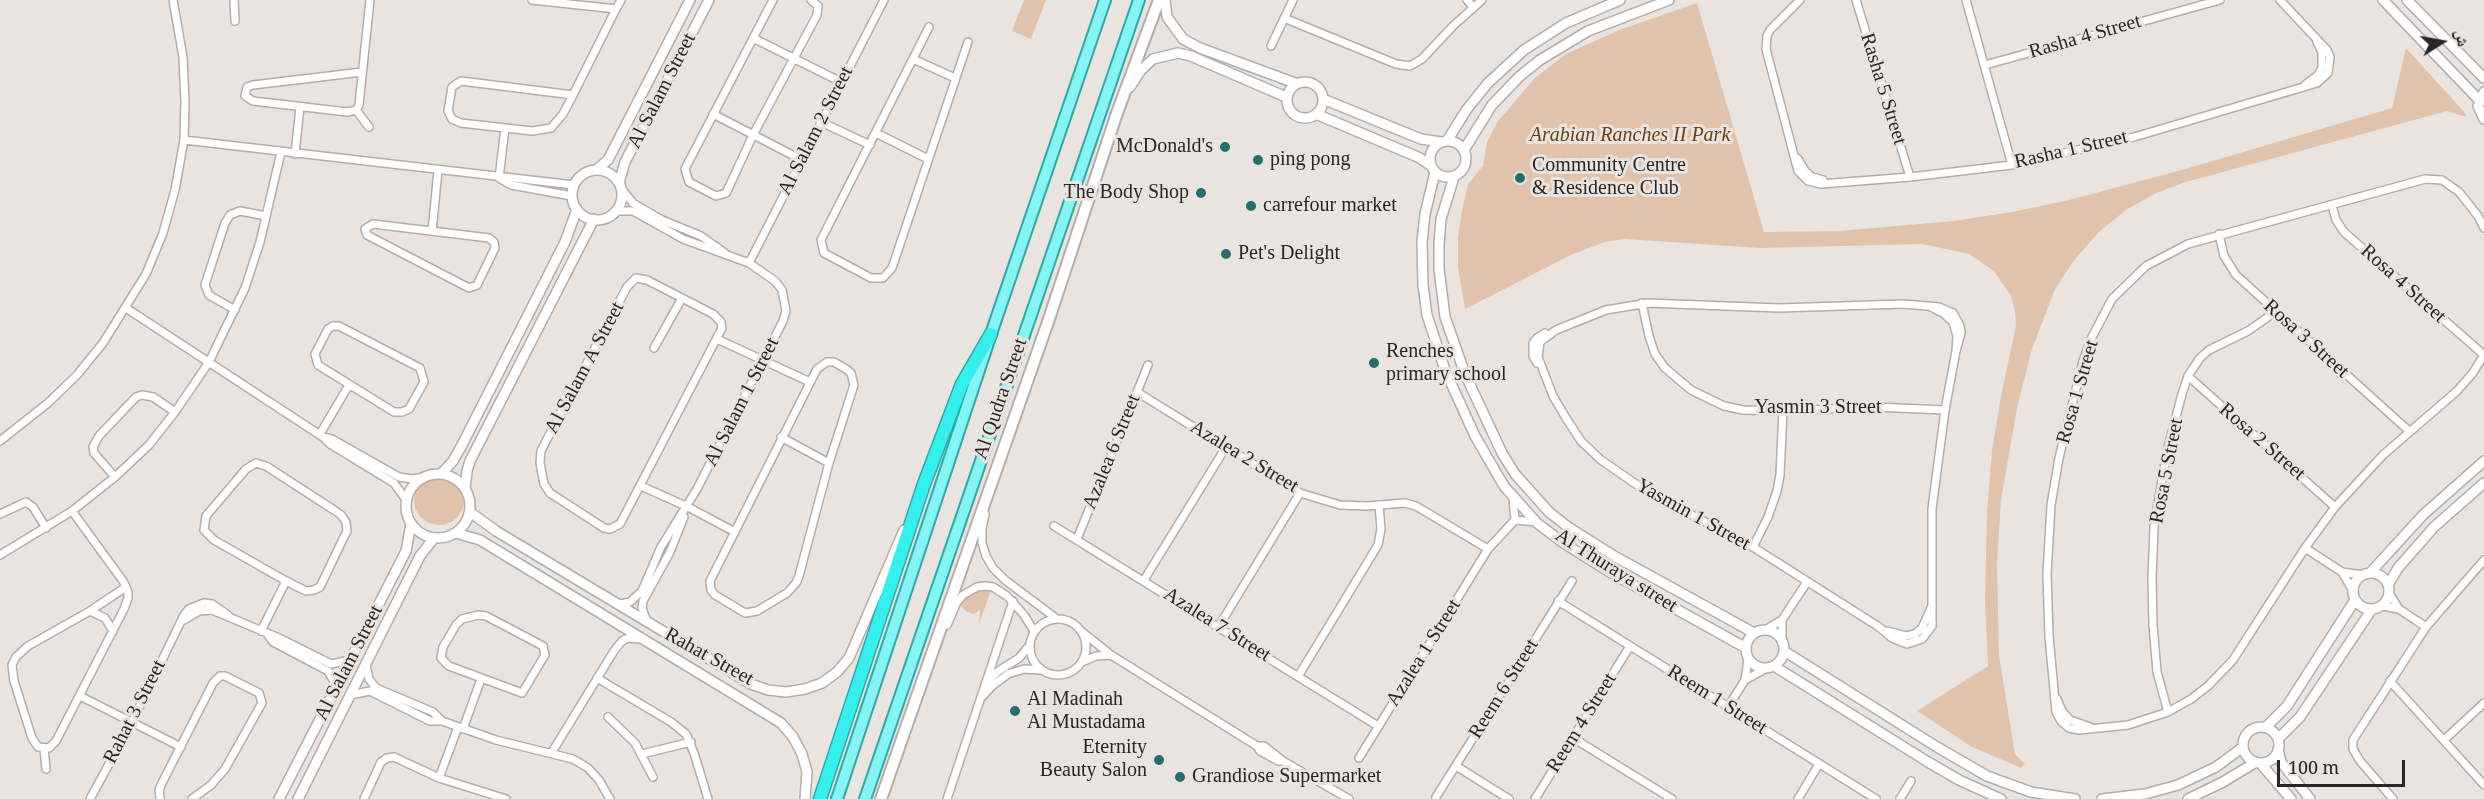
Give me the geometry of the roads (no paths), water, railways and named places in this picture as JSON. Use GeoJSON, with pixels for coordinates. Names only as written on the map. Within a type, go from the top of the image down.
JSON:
{"type":"FeatureCollection","features":[{"type":"Feature","properties":{"kind":"highway"},"geometry":{"type":"LineString","coordinates":[[820,799],[913,516],[962,384],[991,334]]}},
{"type":"Feature","properties":{"kind":"main road","name":"Al Qudra Street"},"geometry":{"type":"LineString","coordinates":[[837,799],[991,334],[1106,0]]}},
{"type":"Feature","properties":{"kind":"main road","name":"Al Qudra Street"},"geometry":{"type":"LineString","coordinates":[[865,799],[1139,0]]}},
{"type":"Feature","properties":{"kind":"main road"},"geometry":{"type":"LineString","coordinates":[[881,799],[1052,309],[1117,113],[1159,0]]}},
{"type":"Feature","properties":{"kind":"street"},"geometry":{"type":"LineString","coordinates":[[0,441],[41,409],[77,375],[103,343],[146,274],[163,233],[175,190],[184,140],[183,57],[173,0]]}},
{"type":"Feature","properties":{"kind":"street"},"geometry":{"type":"LineString","coordinates":[[234,0],[235,21]]}},
{"type":"Feature","properties":{"kind":"street"},"geometry":{"type":"LineString","coordinates":[[362,72],[253,85],[246,90],[245,96],[249,100],[300,107],[347,112],[356,110],[359,105],[370,0]]}},
{"type":"Feature","properties":{"kind":"street"},"geometry":{"type":"LineString","coordinates":[[532,0],[616,9]]}},
{"type":"Feature","properties":{"kind":"street"},"geometry":{"type":"LineString","coordinates":[[573,95],[461,81],[452,87],[448,111],[452,119],[461,123],[542,131],[550,128],[558,122],[573,95],[621,0]]}},
{"type":"Feature","properties":{"kind":"street","name":"Al Salam Street"},"geometry":{"type":"LineString","coordinates":[[596,170],[608,160],[690,0]]}},
{"type":"Feature","properties":{"kind":"street","name":"Al Salam Street"},"geometry":{"type":"LineString","coordinates":[[620,185],[625,162],[709,0]]}},
{"type":"Feature","properties":{"kind":"street"},"geometry":{"type":"LineString","coordinates":[[773,0],[685,169],[686,176],[695,186],[716,196],[726,193],[753,135],[795,60],[818,11],[818,6],[811,0]]}},
{"type":"Feature","properties":{"kind":"street","name":"Al Salam 2 Street"},"geometry":{"type":"LineString","coordinates":[[749,263],[884,0]]}},
{"type":"Feature","properties":{"kind":"street"},"geometry":{"type":"LineString","coordinates":[[1165,0],[1167,17],[1183,39],[1200,48],[1295,83],[1307,81],[1313,83],[1322,92],[1323,99],[1316,114]]}},
{"type":"Feature","properties":{"kind":"street"},"geometry":{"type":"LineString","coordinates":[[1271,46],[1293,0]]}},
{"type":"Feature","properties":{"kind":"street"},"geometry":{"type":"LineString","coordinates":[[1467,0],[1473,7]]}},
{"type":"Feature","properties":{"kind":"street"},"geometry":{"type":"LineString","coordinates":[[1284,18],[1396,64],[1410,66],[1422,58],[1482,0]]}},
{"type":"Feature","properties":{"kind":"street"},"geometry":{"type":"LineString","coordinates":[[1432,169],[1432,149],[1444,141],[1488,83],[1524,50],[1566,22],[1620,0]]}},
{"type":"Feature","properties":{"kind":"street"},"geometry":{"type":"LineString","coordinates":[[1464,150],[1492,105],[1520,76],[1540,60],[1588,31],[1670,0]]}},
{"type":"Feature","properties":{"kind":"street","name":"Rasha 1 Street"},"geometry":{"type":"LineString","coordinates":[[1800,0],[1770,23],[1762,36],[1762,51],[1772,77],[1796,164],[1802,176],[1808,181],[1821,184],[1910,177],[2012,165],[2134,137],[2317,84],[2323,79],[2330,65],[2327,50],[2280,0]]}},
{"type":"Feature","properties":{"kind":"street","name":"Rasha 5 Street"},"geometry":{"type":"LineString","coordinates":[[1856,0],[1910,177]]}},
{"type":"Feature","properties":{"kind":"street"},"geometry":{"type":"LineString","coordinates":[[1966,0],[2012,165]]}},
{"type":"Feature","properties":{"kind":"street","name":"Rasha 4 Street"},"geometry":{"type":"LineString","coordinates":[[1985,65],[2220,0]]}},
{"type":"Feature","properties":{"kind":"street"},"geometry":{"type":"LineString","coordinates":[[2383,0],[2482,96],[2479,113],[2484,119]]}},
{"type":"Feature","properties":{"kind":"street"},"geometry":{"type":"LineString","coordinates":[[2407,0],[2484,78]]}},
{"type":"Feature","properties":{"kind":"street"},"geometry":{"type":"LineString","coordinates":[[929,27],[821,240],[824,254],[877,279],[883,278],[892,268],[968,42]]}},
{"type":"Feature","properties":{"kind":"street"},"geometry":{"type":"LineString","coordinates":[[753,38],[841,82]]}},
{"type":"Feature","properties":{"kind":"street"},"geometry":{"type":"LineString","coordinates":[[1117,113],[1141,70],[1153,59],[1178,53],[1191,56],[1286,97]]}},
{"type":"Feature","properties":{"kind":"street"},"geometry":{"type":"LineString","coordinates":[[913,58],[955,78]]}},
{"type":"Feature","properties":{"kind":"street"},"geometry":{"type":"LineString","coordinates":[[1295,83],[1286,97],[1287,106],[1294,115],[1304,118],[1316,114],[1420,158],[1447,178],[1454,177],[1464,168],[1466,162],[1464,150],[1456,143],[1427,141],[1323,99]]}},
{"type":"Feature","properties":{"kind":"street"},"geometry":{"type":"LineString","coordinates":[[295,154],[300,107]]}},
{"type":"Feature","properties":{"kind":"street"},"geometry":{"type":"LineString","coordinates":[[356,110],[369,127]]}},
{"type":"Feature","properties":{"kind":"street"},"geometry":{"type":"LineString","coordinates":[[1345,127],[1351,112]]}},
{"type":"Feature","properties":{"kind":"street"},"geometry":{"type":"LineString","coordinates":[[713,114],[801,160]]}},
{"type":"Feature","properties":{"kind":"street"},"geometry":{"type":"LineString","coordinates":[[821,122],[870,145]]}},
{"type":"Feature","properties":{"kind":"street"},"geometry":{"type":"LineString","coordinates":[[1383,142],[1389,127]]}},
{"type":"Feature","properties":{"kind":"street"},"geometry":{"type":"LineString","coordinates":[[499,178],[506,128]]}},
{"type":"Feature","properties":{"kind":"street"},"geometry":{"type":"LineString","coordinates":[[876,133],[928,159]]}},
{"type":"Feature","properties":{"kind":"street"},"geometry":{"type":"LineString","coordinates":[[184,140],[574,185]]}},
{"type":"Feature","properties":{"kind":"street"},"geometry":{"type":"LineString","coordinates":[[0,555],[72,512],[115,477],[149,445],[175,412],[209,362],[235,310],[254,264],[281,152]]}},
{"type":"Feature","properties":{"kind":"street","name":"Al Thuraya street"},"geometry":{"type":"LineString","coordinates":[[1432,169],[1422,242],[1423,285],[1428,315],[1437,351],[1475,436],[1513,498],[1537,523],[1562,542],[1608,571],[1746,648]]}},
{"type":"Feature","properties":{"kind":"street"},"geometry":{"type":"LineString","coordinates":[[596,170],[612,175],[620,185],[620,204],[606,218],[594,219],[577,209],[572,196],[574,185],[585,173],[596,170]]}},
{"type":"Feature","properties":{"kind":"street"},"geometry":{"type":"LineString","coordinates":[[432,231],[438,171]]}},
{"type":"Feature","properties":{"kind":"street","name":"Al Thuraya street"},"geometry":{"type":"LineString","coordinates":[[1454,177],[1442,219],[1439,244],[1439,269],[1445,317],[1474,393],[1502,453],[1515,474],[1531,494],[1568,527],[1616,557],[1754,633]]}},
{"type":"Feature","properties":{"kind":"street"},"geometry":{"type":"LineString","coordinates":[[499,178],[511,185],[572,196]]}},
{"type":"Feature","properties":{"kind":"street"},"geometry":{"type":"LineString","coordinates":[[523,187],[524,178]]}},
{"type":"Feature","properties":{"kind":"street","name":"Rosa 1 Street"},"geometry":{"type":"LineString","coordinates":[[2484,228],[2466,200],[2442,180],[2416,181],[2188,244],[2166,254],[2128,281],[2104,313],[2087,350],[2065,428],[2052,505],[2048,605],[2051,671],[2055,695],[2062,711],[2070,720],[2095,728],[2128,724],[2168,712],[2191,699],[2227,668],[2305,548],[2335,507],[2370,467],[2457,391],[2472,374],[2484,355]]}},
{"type":"Feature","properties":{"kind":"street","name":"Al Salam 1 Street"},"geometry":{"type":"LineString","coordinates":[[620,185],[633,203],[698,235],[727,254]]}},
{"type":"Feature","properties":{"kind":"street","name":"Rosa 4 Street"},"geometry":{"type":"LineString","coordinates":[[2332,205],[2336,220],[2344,232],[2484,355]]}},
{"type":"Feature","properties":{"kind":"street"},"geometry":{"type":"LineString","coordinates":[[441,474],[453,461],[462,445],[565,242],[577,209]]}},
{"type":"Feature","properties":{"kind":"street","name":"Al Salam 1 Street"},"geometry":{"type":"LineString","coordinates":[[615,211],[633,211],[709,250],[749,263],[775,281],[782,291],[786,311],[688,507],[670,552],[643,601],[642,608],[647,622]]}},
{"type":"Feature","properties":{"kind":"street"},"geometry":{"type":"LineString","coordinates":[[235,310],[209,296],[205,285],[225,223],[234,212],[266,216]]}},
{"type":"Feature","properties":{"kind":"street"},"geometry":{"type":"LineString","coordinates":[[426,477],[413,486],[407,501],[406,509],[411,524],[425,536],[449,537],[462,528],[470,512],[465,489],[466,471],[470,461],[594,219]]}},
{"type":"Feature","properties":{"kind":"street"},"geometry":{"type":"LineString","coordinates":[[370,224],[432,231],[489,238],[494,242],[493,254],[477,285],[473,288],[464,286],[369,237],[365,232],[370,224]]}},
{"type":"Feature","properties":{"kind":"street","name":"Rosa 3 Street"},"geometry":{"type":"LineString","coordinates":[[2219,234],[2229,266],[2275,312],[2409,431]]}},
{"type":"Feature","properties":{"kind":"street"},"geometry":{"type":"LineString","coordinates":[[694,243],[698,235]]}},
{"type":"Feature","properties":{"kind":"street","name":"Al Salam A Street"},"geometry":{"type":"LineString","coordinates":[[642,278],[718,317],[722,328],[717,339],[620,524],[610,529],[604,528],[550,493],[541,473],[541,452],[630,281],[642,278]]}},
{"type":"Feature","properties":{"kind":"street"},"geometry":{"type":"LineString","coordinates":[[654,348],[682,298]]}},
{"type":"Feature","properties":{"kind":"street","name":"Yasmin 1 Street"},"geometry":{"type":"LineString","coordinates":[[1642,303],[1779,308],[1889,304],[1947,309],[1958,319],[1961,333],[1945,410],[1932,509],[1932,603],[1922,628],[1915,634],[1896,635],[1879,627],[1753,547],[1646,491],[1601,460],[1581,441],[1533,356],[1533,343],[1542,334],[1606,310],[1642,303]]}},
{"type":"Feature","properties":{"kind":"street","name":"Yasmin 3 Street"},"geometry":{"type":"LineString","coordinates":[[1642,303],[1655,354],[1665,368],[1691,390],[1724,405],[1743,410],[1783,411],[1875,407],[1945,410]]}},
{"type":"Feature","properties":{"kind":"street"},"geometry":{"type":"LineString","coordinates":[[126,308],[394,483],[407,501]]}},
{"type":"Feature","properties":{"kind":"street","name":"Rosa 5 Street"},"geometry":{"type":"LineString","coordinates":[[2168,712],[2157,672],[2152,579],[2154,527],[2167,451],[2188,376],[2200,358],[2209,350],[2248,331],[2275,312]]}},
{"type":"Feature","properties":{"kind":"street"},"geometry":{"type":"LineString","coordinates":[[333,326],[339,326],[413,365],[423,375],[424,382],[414,403],[402,412],[387,408],[349,385],[323,369],[316,360],[315,354],[321,342],[328,329],[333,326]]}},
{"type":"Feature","properties":{"kind":"street"},"geometry":{"type":"LineString","coordinates":[[717,339],[810,382]]}},
{"type":"Feature","properties":{"kind":"street"},"geometry":{"type":"LineString","coordinates":[[827,362],[834,362],[846,369],[854,379],[854,386],[829,462],[796,583],[787,593],[752,613],[740,610],[713,592],[710,585],[712,578],[810,382],[817,369],[827,362]]}},
{"type":"Feature","properties":{"kind":"street","name":"Azalea 6 Street"},"geometry":{"type":"LineString","coordinates":[[1077,538],[1148,365]]}},
{"type":"Feature","properties":{"kind":"street","name":"Rosa 2 Street"},"geometry":{"type":"LineString","coordinates":[[2188,376],[2335,507]]}},
{"type":"Feature","properties":{"kind":"street"},"geometry":{"type":"LineString","coordinates":[[322,436],[349,385]]}},
{"type":"Feature","properties":{"kind":"street","name":"Azalea 2 Street"},"geometry":{"type":"LineString","coordinates":[[1137,393],[1300,493],[1341,505],[1405,503],[1416,506],[1488,549]]}},
{"type":"Feature","properties":{"kind":"street"},"geometry":{"type":"LineString","coordinates":[[115,477],[94,453],[93,447],[99,436],[136,397],[142,395],[153,397],[175,412]]}},
{"type":"Feature","properties":{"kind":"street"},"geometry":{"type":"LineString","coordinates":[[1753,547],[1768,517],[1777,491],[1783,411]]}},
{"type":"Feature","properties":{"kind":"street"},"geometry":{"type":"LineString","coordinates":[[781,437],[829,462]]}},
{"type":"Feature","properties":{"kind":"street"},"geometry":{"type":"LineString","coordinates":[[1144,580],[1226,447]]}},
{"type":"Feature","properties":{"kind":"street"},"geometry":{"type":"LineString","coordinates":[[356,457],[399,477],[412,479],[441,474],[450,477],[465,489]]}},
{"type":"Feature","properties":{"kind":"street"},"geometry":{"type":"LineString","coordinates":[[2266,727],[2287,706],[2354,595],[2355,583],[2423,514],[2484,461]]}},
{"type":"Feature","properties":{"kind":"street"},"geometry":{"type":"LineString","coordinates":[[255,464],[266,466],[334,510],[346,522],[347,531],[320,587],[314,591],[306,591],[286,581],[214,540],[204,530],[206,516],[246,469],[255,464]]}},
{"type":"Feature","properties":{"kind":"street"},"geometry":{"type":"LineString","coordinates":[[990,483],[992,493],[982,529],[982,543],[986,556],[1005,580],[1057,618],[1071,622],[1111,655],[1257,746],[1264,746],[1283,761],[1349,799]]}},
{"type":"Feature","properties":{"kind":"street"},"geometry":{"type":"LineString","coordinates":[[2188,799],[2258,762],[2272,759],[2278,744],[2300,717],[2377,608],[2398,568],[2434,527],[2484,483]]}},
{"type":"Feature","properties":{"kind":"street"},"geometry":{"type":"LineString","coordinates":[[641,486],[735,532]]}},
{"type":"Feature","properties":{"kind":"street"},"geometry":{"type":"LineString","coordinates":[[1219,626],[1300,493]]}},
{"type":"Feature","properties":{"kind":"street"},"geometry":{"type":"LineString","coordinates":[[1513,498],[1515,520],[1537,523]]}},
{"type":"Feature","properties":{"kind":"street"},"geometry":{"type":"LineString","coordinates":[[0,514],[26,502],[33,507],[45,528]]}},
{"type":"Feature","properties":{"kind":"street"},"geometry":{"type":"LineString","coordinates":[[1299,675],[1378,545],[1381,529],[1379,505]]}},
{"type":"Feature","properties":{"kind":"street","name":"Al Salam 1 Street"},"geometry":{"type":"LineString","coordinates":[[620,604],[630,602],[642,591],[661,547],[688,507]]}},
{"type":"Feature","properties":{"kind":"street"},"geometry":{"type":"LineString","coordinates":[[72,512],[126,587],[127,604],[56,741],[49,748],[38,747],[32,738],[14,681],[12,665],[21,650],[90,611],[126,587]]}},
{"type":"Feature","properties":{"kind":"street","name":"Rahat Street"},"geometry":{"type":"LineString","coordinates":[[470,512],[496,531],[751,684],[768,690],[786,692],[822,683],[837,672],[854,650],[900,539],[913,516]]}},
{"type":"Feature","properties":{"kind":"street","name":"Azalea 1 Street"},"geometry":{"type":"LineString","coordinates":[[1359,758],[1488,549],[1515,520]]}},
{"type":"Feature","properties":{"kind":"street","name":"Al Salam Street"},"geometry":{"type":"LineString","coordinates":[[279,799],[406,551],[410,542],[411,524]]}},
{"type":"Feature","properties":{"kind":"street","name":"Azalea 7 Street"},"geometry":{"type":"LineString","coordinates":[[1054,526],[1299,675],[1378,726]]}},
{"type":"Feature","properties":{"kind":"street","name":"Rahat Street"},"geometry":{"type":"LineString","coordinates":[[456,533],[480,540],[781,723],[793,737],[802,754],[807,772],[805,799]]}},
{"type":"Feature","properties":{"kind":"street","name":"Al Salam Street"},"geometry":{"type":"LineString","coordinates":[[298,799],[420,556],[434,538]]}},
{"type":"Feature","properties":{"kind":"street"},"geometry":{"type":"LineString","coordinates":[[661,547],[670,552]]}},
{"type":"Feature","properties":{"kind":"street"},"geometry":{"type":"LineString","coordinates":[[2305,548],[2342,572],[2380,576],[2400,609],[2426,627]]}},
{"type":"Feature","properties":{"kind":"street"},"geometry":{"type":"LineString","coordinates":[[2393,799],[2360,761],[2352,745],[2355,735],[2426,627],[2484,560]]}},
{"type":"Feature","properties":{"kind":"street"},"geometry":{"type":"LineString","coordinates":[[2342,572],[2360,606],[2400,609]]}},
{"type":"Feature","properties":{"kind":"street"},"geometry":{"type":"LineString","coordinates":[[264,633],[286,581]]}},
{"type":"Feature","properties":{"kind":"street","name":"Reem 6 Street"},"geometry":{"type":"LineString","coordinates":[[1436,797],[1500,699],[1557,601],[1572,581]]}},
{"type":"Feature","properties":{"kind":"street"},"geometry":{"type":"LineString","coordinates":[[1728,707],[1745,680],[1748,659],[1746,648],[1750,637],[1782,620],[1807,582]]}},
{"type":"Feature","properties":{"kind":"street"},"geometry":{"type":"LineString","coordinates":[[935,645],[942,639],[957,602],[969,590],[985,586],[993,587],[1013,601],[1034,631]]}},
{"type":"Feature","properties":{"kind":"street"},"geometry":{"type":"LineString","coordinates":[[947,799],[1013,601]]}},
{"type":"Feature","properties":{"kind":"street","name":"Reem 1 Street"},"geometry":{"type":"LineString","coordinates":[[1557,601],[1876,799]]}},
{"type":"Feature","properties":{"kind":"street","name":"Rahat 3 Street"},"geometry":{"type":"LineString","coordinates":[[90,799],[189,609],[204,603],[212,604],[228,615],[311,658],[328,670],[337,687]]}},
{"type":"Feature","properties":{"kind":"street"},"geometry":{"type":"LineString","coordinates":[[90,611],[105,618],[113,631]]}},
{"type":"Feature","properties":{"kind":"street"},"geometry":{"type":"LineString","coordinates":[[470,616],[486,616],[539,644],[545,650],[543,659],[522,693],[481,679],[449,666],[441,658],[443,647],[456,625],[470,616]]}},
{"type":"Feature","properties":{"kind":"street"},"geometry":{"type":"LineString","coordinates":[[984,686],[997,672],[1019,658],[1029,646],[1034,631],[1040,624],[1057,618]]}},
{"type":"Feature","properties":{"kind":"street"},"geometry":{"type":"LineString","coordinates":[[1745,680],[1770,667],[1782,657],[1784,651],[1782,620]]}},
{"type":"Feature","properties":{"kind":"street"},"geometry":{"type":"LineString","coordinates":[[1765,630],[1775,633],[1782,640]]}},
{"type":"Feature","properties":{"kind":"street"},"geometry":{"type":"LineString","coordinates":[[1082,631],[1086,646],[1082,662]]}},
{"type":"Feature","properties":{"kind":"street"},"geometry":{"type":"LineString","coordinates":[[552,752],[622,641],[628,638],[645,640]]}},
{"type":"Feature","properties":{"kind":"street"},"geometry":{"type":"LineString","coordinates":[[1029,646],[1030,655],[1040,670]]}},
{"type":"Feature","properties":{"kind":"street","name":"Reem 4 Street"},"geometry":{"type":"LineString","coordinates":[[1535,799],[1630,646]]}},
{"type":"Feature","properties":{"kind":"street"},"geometry":{"type":"LineString","coordinates":[[1784,651],[1987,776],[2031,792],[2075,799]]}},
{"type":"Feature","properties":{"kind":"street"},"geometry":{"type":"LineString","coordinates":[[978,703],[992,686],[1008,674],[1024,669],[1059,675],[1069,673],[1082,662],[1096,656],[1111,655]]}},
{"type":"Feature","properties":{"kind":"street","name":"Rahat 3 Street"},"geometry":{"type":"LineString","coordinates":[[311,658],[331,664],[350,660]]}},
{"type":"Feature","properties":{"kind":"street"},"geometry":{"type":"LineString","coordinates":[[1748,659],[1758,668],[1770,667],[1959,780],[2001,799]]}},
{"type":"Feature","properties":{"kind":"street"},"geometry":{"type":"LineString","coordinates":[[366,665],[369,679],[376,688],[419,715],[430,721],[442,721],[496,740],[573,759],[588,768],[599,780],[610,799]]}},
{"type":"Feature","properties":{"kind":"street"},"geometry":{"type":"LineString","coordinates":[[160,799],[159,790],[216,679],[225,676],[259,693],[262,703],[225,769],[211,785],[192,799]]}},
{"type":"Feature","properties":{"kind":"street"},"geometry":{"type":"LineString","coordinates":[[597,678],[679,727],[690,742],[708,799]]}},
{"type":"Feature","properties":{"kind":"street"},"geometry":{"type":"LineString","coordinates":[[438,778],[481,679]]}},
{"type":"Feature","properties":{"kind":"street"},"geometry":{"type":"LineString","coordinates":[[2390,681],[2484,785]]}},
{"type":"Feature","properties":{"kind":"street"},"geometry":{"type":"LineString","coordinates":[[350,695],[370,691],[433,712],[442,721]]}},
{"type":"Feature","properties":{"kind":"street"},"geometry":{"type":"LineString","coordinates":[[80,696],[181,747]]}},
{"type":"Feature","properties":{"kind":"street"},"geometry":{"type":"LineString","coordinates":[[2444,740],[2484,703]]}},
{"type":"Feature","properties":{"kind":"street"},"geometry":{"type":"LineString","coordinates":[[419,715],[423,708]]}},
{"type":"Feature","properties":{"kind":"street"},"geometry":{"type":"LineString","coordinates":[[608,717],[627,734],[642,754],[653,777]]}},
{"type":"Feature","properties":{"kind":"street"},"geometry":{"type":"LineString","coordinates":[[2290,799],[2258,762],[2246,755],[2243,747],[2244,738],[2249,731],[2257,727],[2266,727],[2273,732],[2281,762],[2310,799]]}},
{"type":"Feature","properties":{"kind":"street"},"geometry":{"type":"LineString","coordinates":[[1573,738],[1672,799]]}},
{"type":"Feature","properties":{"kind":"street"},"geometry":{"type":"LineString","coordinates":[[642,754],[690,742]]}},
{"type":"Feature","properties":{"kind":"street"},"geometry":{"type":"LineString","coordinates":[[2102,799],[2145,794],[2178,785],[2216,767],[2243,747]]}},
{"type":"Feature","properties":{"kind":"street"},"geometry":{"type":"LineString","coordinates":[[44,748],[46,770]]}},
{"type":"Feature","properties":{"kind":"street"},"geometry":{"type":"LineString","coordinates":[[364,799],[381,762],[387,758],[401,759],[438,778],[506,799]]}},
{"type":"Feature","properties":{"kind":"street"},"geometry":{"type":"LineString","coordinates":[[1798,799],[1819,764]]}},
{"type":"Feature","properties":{"kind":"street"},"geometry":{"type":"LineString","coordinates":[[1456,766],[1509,799]]}},
{"type":"Feature","properties":{"kind":"street"},"geometry":{"type":"LineString","coordinates":[[1900,799],[1911,781]]}},
{"type":"Feature","properties":{"kind":"place","name":"McDonald's"},"geometry":{"type":"Point","coordinates":[1225,147]}},
{"type":"Feature","properties":{"kind":"place","name":"ping pong"},"geometry":{"type":"Point","coordinates":[1258,160]}},
{"type":"Feature","properties":{"kind":"place","name":"Community Centre & Residence Club"},"geometry":{"type":"Point","coordinates":[1520,178]}},
{"type":"Feature","properties":{"kind":"place","name":"The Body Shop"},"geometry":{"type":"Point","coordinates":[1201,193]}},
{"type":"Feature","properties":{"kind":"place","name":"carrefour market"},"geometry":{"type":"Point","coordinates":[1251,206]}},
{"type":"Feature","properties":{"kind":"place","name":"Pet's Delight"},"geometry":{"type":"Point","coordinates":[1226,254]}},
{"type":"Feature","properties":{"kind":"place","name":"Renches primary school"},"geometry":{"type":"Point","coordinates":[1374,363]}},
{"type":"Feature","properties":{"kind":"place","name":"Al Madinah Al Mustadama"},"geometry":{"type":"Point","coordinates":[1015,711]}},
{"type":"Feature","properties":{"kind":"place","name":"Eternity Beauty Salon"},"geometry":{"type":"Point","coordinates":[1159,760]}},
{"type":"Feature","properties":{"kind":"place","name":"Grandiose Supermarket"},"geometry":{"type":"Point","coordinates":[1180,777]}},
{"type":"Feature","properties":{"kind":"park label","name":"Arabian Ranches II Park"},"geometry":{"type":"Point","coordinates":[1630,136]}}]}
